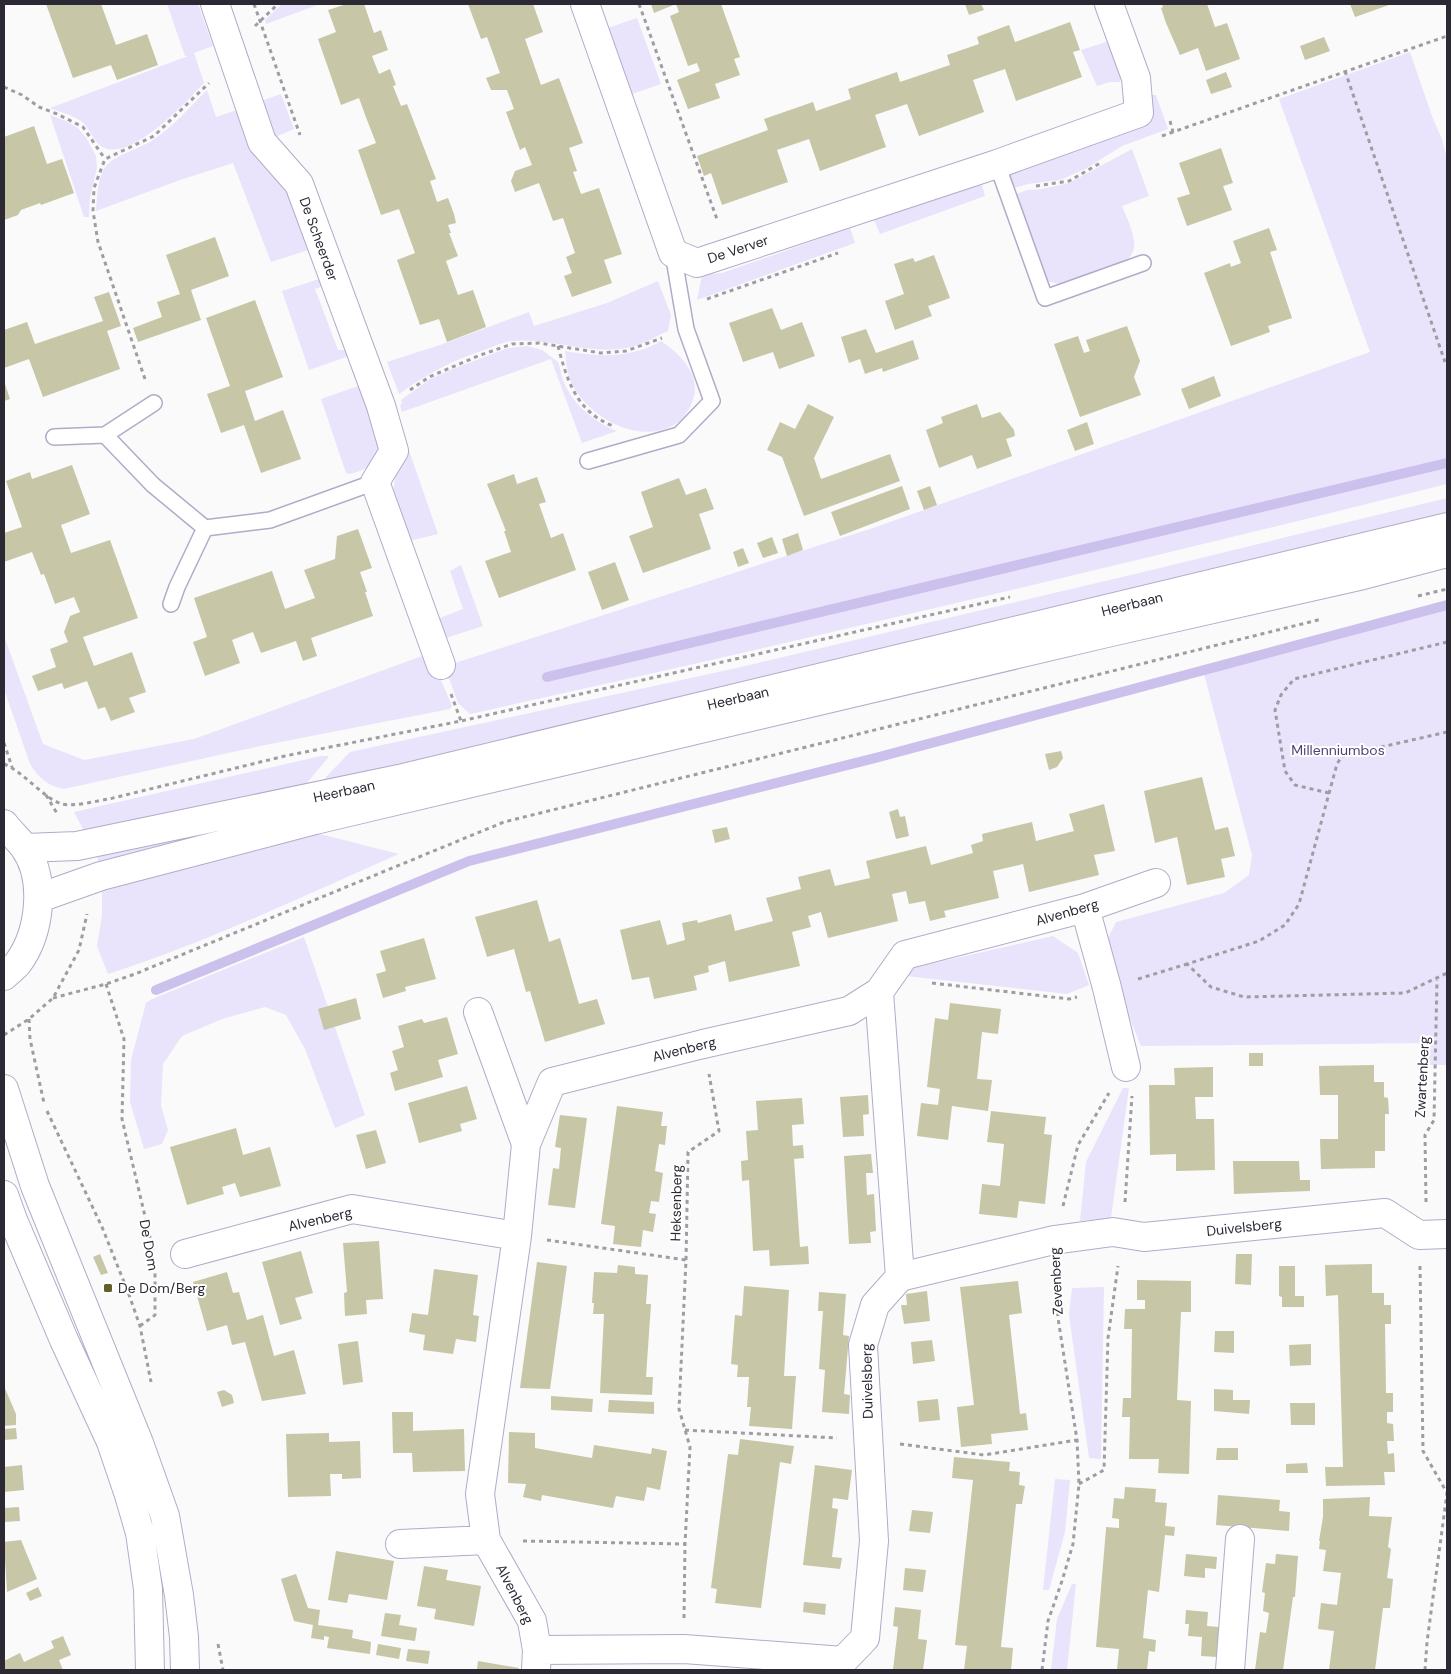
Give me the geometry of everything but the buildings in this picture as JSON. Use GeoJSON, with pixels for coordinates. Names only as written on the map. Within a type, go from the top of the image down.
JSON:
{"type":"FeatureCollection","features":[{"type":"Feature","properties":{"kind":"street","name":"De Scheerder"},"geometry":{"type":"LineString","coordinates":[[215,4],[262,142],[299,184],[381,406],[394,450],[375,482]]}},
{"type":"Feature","properties":{"kind":"street"},"geometry":{"type":"LineString","coordinates":[[586,4],[673,253]]}},
{"type":"Feature","properties":{"kind":"street","name":"De Verver"},"geometry":{"type":"LineString","coordinates":[[673,253],[697,263],[997,164],[1139,113],[1136,78],[1109,4]]}},
{"type":"Feature","properties":{"kind":"street"},"geometry":{"type":"LineString","coordinates":[[375,482],[441,666]]}},
{"type":"Feature","properties":{"kind":"street","name":"Heerbaan"},"geometry":{"type":"LineString","coordinates":[[25,848],[77,846],[399,780],[1447,526]]}},
{"type":"Feature","properties":{"kind":"street","name":"Heerbaan"},"geometry":{"type":"LineString","coordinates":[[39,898],[101,876],[315,820],[1363,575],[1447,553]]}},
{"type":"Feature","properties":{"kind":"street"},"geometry":{"type":"LineString","coordinates":[[4,824],[25,848],[34,867],[39,898],[34,933],[18,963],[4,976]]}},
{"type":"Feature","properties":{"kind":"street","name":"Alvenberg"},"geometry":{"type":"LineString","coordinates":[[537,1660],[532,1621],[486,1540],[480,1494],[517,1236],[526,1144],[552,1082],[703,1044],[849,1011],[884,985],[905,955],[1085,908],[1156,883]]}},
{"type":"Feature","properties":{"kind":"street"},"geometry":{"type":"LineString","coordinates":[[1085,908],[1126,1067]]}},
{"type":"Feature","properties":{"kind":"street"},"geometry":{"type":"LineString","coordinates":[[884,985],[900,1277]]}},
{"type":"Feature","properties":{"kind":"street","name":"Alvenberg"},"geometry":{"type":"LineString","coordinates":[[478,1012],[526,1144]]}},
{"type":"Feature","properties":{"kind":"street"},"geometry":{"type":"LineString","coordinates":[[4,1088],[36,1186],[139,1443],[165,1516],[179,1595],[184,1637],[185,1670]]}},
{"type":"Feature","properties":{"kind":"street"},"geometry":{"type":"LineString","coordinates":[[4,1196],[64,1340],[111,1442],[129,1495],[140,1533],[148,1589],[150,1670]]}},
{"type":"Feature","properties":{"kind":"street","name":"Alvenberg"},"geometry":{"type":"LineString","coordinates":[[185,1254],[352,1209],[517,1236]]}},
{"type":"Feature","properties":{"kind":"street","name":"Duivelsberg"},"geometry":{"type":"LineString","coordinates":[[537,1660],[684,1649],[843,1661],[865,1638],[874,1541],[863,1346],[874,1306],[900,1277],[1054,1240],[1113,1232],[1144,1237],[1385,1213],[1431,1234]]}},
{"type":"Feature","properties":{"kind":"street"},"geometry":{"type":"LineString","coordinates":[[1230,1670],[1240,1539]]}},
{"type":"Feature","properties":{"kind":"street"},"geometry":{"type":"LineString","coordinates":[[400,1544],[486,1540]]}},
{"type":"Feature","properties":{"kind":"lane"},"geometry":{"type":"LineString","coordinates":[[997,164],[1045,298],[1143,263]]}},
{"type":"Feature","properties":{"kind":"lane"},"geometry":{"type":"LineString","coordinates":[[588,461],[680,435],[712,401],[686,329],[673,253]]}},
{"type":"Feature","properties":{"kind":"lane"},"geometry":{"type":"LineString","coordinates":[[54,437],[105,435],[154,403]]}},
{"type":"Feature","properties":{"kind":"lane"},"geometry":{"type":"LineString","coordinates":[[105,435],[152,485],[205,528],[270,520],[375,482]]}},
{"type":"Feature","properties":{"kind":"lane"},"geometry":{"type":"LineString","coordinates":[[170,604],[176,587],[205,528]]}},
{"type":"Feature","properties":{"kind":"path"},"geometry":{"type":"LineString","coordinates":[[254,4],[306,152],[299,184]]}},
{"type":"Feature","properties":{"kind":"path"},"geometry":{"type":"LineString","coordinates":[[154,403],[98,242],[93,210],[94,188],[105,158],[154,136],[206,87],[232,52],[278,4]]}},
{"type":"Feature","properties":{"kind":"path"},"geometry":{"type":"LineString","coordinates":[[639,4],[728,253]]}},
{"type":"Feature","properties":{"kind":"path"},"geometry":{"type":"LineString","coordinates":[[1168,114],[1173,132],[1345,70],[1447,36]]}},
{"type":"Feature","properties":{"kind":"path"},"geometry":{"type":"LineString","coordinates":[[1345,70],[1445,362]]}},
{"type":"Feature","properties":{"kind":"path"},"geometry":{"type":"LineString","coordinates":[[4,87],[22,94],[39,107],[83,127],[105,158]]}},
{"type":"Feature","properties":{"kind":"path"},"geometry":{"type":"LineString","coordinates":[[381,406],[401,396],[429,377],[512,344],[539,343],[601,353],[626,351],[686,329]]}},
{"type":"Feature","properties":{"kind":"path"},"geometry":{"type":"LineString","coordinates":[[558,346],[570,385],[591,413],[606,423],[655,442]]}},
{"type":"Feature","properties":{"kind":"path"},"geometry":{"type":"LineString","coordinates":[[1409,598],[1447,589]]}},
{"type":"Feature","properties":{"kind":"path"},"geometry":{"type":"LineString","coordinates":[[4,764],[13,768],[45,794],[62,804],[83,804],[285,756],[461,722],[1013,596]]}},
{"type":"Feature","properties":{"kind":"path"},"geometry":{"type":"LineString","coordinates":[[4,1035],[29,1019],[54,998],[135,974],[504,822],[1332,617]]}},
{"type":"Feature","properties":{"kind":"path"},"geometry":{"type":"LineString","coordinates":[[1329,793],[1295,785],[1285,772],[1275,710],[1281,695],[1294,679],[1447,642]]}},
{"type":"Feature","properties":{"kind":"path"},"geometry":{"type":"LineString","coordinates":[[884,985],[1069,999],[1259,941],[1285,925],[1298,904],[1337,764],[1342,756],[1447,732]]}},
{"type":"Feature","properties":{"kind":"path"},"geometry":{"type":"LineString","coordinates":[[4,743],[13,768]]}},
{"type":"Feature","properties":{"kind":"path"},"geometry":{"type":"LineString","coordinates":[[1187,964],[1211,986],[1244,997],[1405,993],[1437,980],[1447,973]]}},
{"type":"Feature","properties":{"kind":"path","name":"Zwartenberg"},"geometry":{"type":"LineString","coordinates":[[1425,1670],[1447,1493],[1423,1451],[1431,1234],[1425,1135],[1434,1120],[1437,980]]}},
{"type":"Feature","properties":{"kind":"path","name":"De Dom"},"geometry":{"type":"LineString","coordinates":[[106,984],[124,1039],[122,1119],[153,1253]]}},
{"type":"Feature","properties":{"kind":"path","name":"De Dom"},"geometry":{"type":"LineString","coordinates":[[29,1019],[30,1039],[46,1110],[102,1227],[140,1326],[154,1315],[156,1262]]}},
{"type":"Feature","properties":{"kind":"path","name":"Heksenberg"},"geometry":{"type":"LineString","coordinates":[[684,1649],[685,1544],[690,1447],[679,1409],[686,1260],[688,1152],[719,1131],[703,1044]]}},
{"type":"Feature","properties":{"kind":"path"},"geometry":{"type":"LineString","coordinates":[[1079,1484],[1104,1470],[1108,1338],[1123,1233],[1133,1085],[1126,1067]]}},
{"type":"Feature","properties":{"kind":"path","name":"Zevenberg"},"geometry":{"type":"LineString","coordinates":[[1042,1670],[1048,1621],[1073,1544],[1079,1484],[1077,1440],[1058,1318],[1054,1240],[1078,1145],[1126,1067]]}},
{"type":"Feature","properties":{"kind":"path","name":"Heksenberg"},"geometry":{"type":"LineString","coordinates":[[517,1236],[686,1260]]}},
{"type":"Feature","properties":{"kind":"path"},"geometry":{"type":"LineString","coordinates":[[685,1430],[868,1440],[984,1455],[1077,1440]]}},
{"type":"Feature","properties":{"kind":"path"},"geometry":{"type":"LineString","coordinates":[[486,1540],[685,1544]]}},
{"type":"Feature","properties":{"kind":"green space"},"geometry":{"type":"Polygon","coordinates":[[[167,4],[198,4],[213,46],[194,53],[204,83],[171,116],[141,139],[127,147],[113,149],[101,146],[95,141],[87,127],[78,119],[50,108],[188,56],[185,56],[167,4]]]}},
{"type":"Feature","properties":{"kind":"green space"},"geometry":{"type":"Polygon","coordinates":[[[282,4],[320,4],[266,24],[265,20],[282,4]]]}},
{"type":"Feature","properties":{"kind":"green space"},"geometry":{"type":"Polygon","coordinates":[[[637,18],[661,84],[632,94],[608,28],[637,18]]]}},
{"type":"Feature","properties":{"kind":"green space"},"geometry":{"type":"Polygon","coordinates":[[[1109,41],[1121,75],[1120,82],[1110,82],[1097,86],[1081,50],[1109,41]]]}},
{"type":"Feature","properties":{"kind":"green space"},"geometry":{"type":"Polygon","coordinates":[[[1410,52],[1433,119],[1442,139],[1447,159],[1447,484],[960,602],[470,714],[458,703],[446,670],[452,664],[876,527],[1370,352],[1279,99],[1410,52]]]}},
{"type":"Feature","properties":{"kind":"green space"},"geometry":{"type":"Polygon","coordinates":[[[207,90],[216,117],[237,110],[248,140],[283,183],[311,249],[271,262],[233,163],[96,211],[100,179],[108,164],[160,135],[207,90]]]}},
{"type":"Feature","properties":{"kind":"green space"},"geometry":{"type":"Polygon","coordinates":[[[281,94],[294,129],[275,137],[258,102],[281,94]]]}},
{"type":"Feature","properties":{"kind":"green space"},"geometry":{"type":"Polygon","coordinates":[[[1148,95],[1156,95],[1168,129],[1122,146],[1087,168],[1060,180],[1028,184],[1014,188],[1009,175],[1011,170],[1148,95]]]}},
{"type":"Feature","properties":{"kind":"green space"},"geometry":{"type":"Polygon","coordinates":[[[50,115],[78,128],[87,139],[96,156],[97,168],[90,198],[89,217],[84,217],[50,115]]]}},
{"type":"Feature","properties":{"kind":"green space"},"geometry":{"type":"Polygon","coordinates":[[[1132,149],[1149,196],[1122,206],[1133,236],[1133,250],[1130,256],[1124,261],[1059,284],[1047,281],[1016,194],[1069,183],[1132,149]]]}},
{"type":"Feature","properties":{"kind":"green space"},"geometry":{"type":"Polygon","coordinates":[[[978,182],[982,185],[985,196],[880,234],[874,220],[978,182]]]}},
{"type":"Feature","properties":{"kind":"green space"},"geometry":{"type":"Polygon","coordinates":[[[850,228],[855,243],[697,300],[702,275],[722,273],[850,228]]]}},
{"type":"Feature","properties":{"kind":"green space"},"geometry":{"type":"Polygon","coordinates":[[[322,278],[321,287],[315,289],[338,350],[347,350],[349,356],[309,370],[282,291],[322,278]]]}},
{"type":"Feature","properties":{"kind":"green space"},"geometry":{"type":"Polygon","coordinates":[[[658,281],[671,315],[668,331],[637,345],[612,350],[527,340],[499,344],[431,373],[399,394],[387,362],[443,344],[529,312],[534,326],[607,303],[658,281]]]}},
{"type":"Feature","properties":{"kind":"green space"},"geometry":{"type":"Polygon","coordinates":[[[661,341],[684,361],[693,378],[695,387],[690,407],[680,420],[672,426],[658,431],[644,432],[615,424],[602,417],[590,407],[572,384],[565,351],[602,355],[626,354],[661,341]]]}},
{"type":"Feature","properties":{"kind":"green space"},"geometry":{"type":"Polygon","coordinates":[[[527,346],[542,350],[558,362],[566,386],[577,403],[591,417],[617,431],[582,443],[551,359],[402,412],[401,400],[430,379],[508,348],[527,346]]]}},
{"type":"Feature","properties":{"kind":"green space"},"geometry":{"type":"Polygon","coordinates":[[[361,385],[373,415],[378,438],[378,449],[376,458],[369,466],[351,474],[346,473],[321,399],[361,385]]]}},
{"type":"Feature","properties":{"kind":"green space"},"geometry":{"type":"Polygon","coordinates":[[[405,439],[438,534],[413,540],[407,539],[393,495],[395,478],[405,439]]]}},
{"type":"Feature","properties":{"kind":"green space"},"geometry":{"type":"Polygon","coordinates":[[[1447,498],[1447,520],[323,784],[326,777],[350,752],[741,667],[1447,498]]]}},
{"type":"Feature","properties":{"kind":"green space"},"geometry":{"type":"Polygon","coordinates":[[[461,565],[483,626],[443,639],[437,619],[463,609],[450,571],[461,565]]]}},
{"type":"Feature","properties":{"kind":"green space","name":"Millenniumbos"},"geometry":{"type":"Polygon","coordinates":[[[1447,605],[1447,1065],[1429,1065],[1428,1043],[1141,1046],[1120,994],[1105,944],[1116,922],[1224,893],[1249,875],[1252,855],[1204,674],[1447,605]]]}},
{"type":"Feature","properties":{"kind":"green space"},"geometry":{"type":"Polygon","coordinates":[[[4,636],[43,744],[84,760],[194,739],[425,655],[438,673],[452,706],[450,709],[260,746],[64,789],[44,781],[30,764],[4,689],[4,636]]]}},
{"type":"Feature","properties":{"kind":"green space"},"geometry":{"type":"Polygon","coordinates":[[[321,756],[328,756],[328,758],[306,784],[296,790],[85,833],[74,812],[321,756]]]}},
{"type":"Feature","properties":{"kind":"green space"},"geometry":{"type":"Polygon","coordinates":[[[321,806],[99,864],[95,849],[321,806]]]}},
{"type":"Feature","properties":{"kind":"green space"},"geometry":{"type":"Polygon","coordinates":[[[312,832],[399,854],[219,933],[108,974],[97,946],[102,916],[102,891],[149,878],[195,861],[312,832]]]}},
{"type":"Feature","properties":{"kind":"green space"},"geometry":{"type":"Polygon","coordinates":[[[1053,936],[1078,953],[1089,985],[1067,994],[906,976],[908,969],[1053,936]]]}},
{"type":"Feature","properties":{"kind":"green space"},"geometry":{"type":"Polygon","coordinates":[[[304,937],[365,1115],[335,1128],[305,1049],[286,1015],[265,1007],[222,1019],[182,1036],[163,1064],[161,1105],[168,1130],[162,1144],[144,1149],[130,1102],[131,1060],[146,1003],[304,937]]]}},
{"type":"Feature","properties":{"kind":"green space"},"geometry":{"type":"Polygon","coordinates":[[[1123,1088],[1129,1088],[1111,1218],[1080,1221],[1086,1162],[1123,1088]]]}},
{"type":"Feature","properties":{"kind":"green space"},"geometry":{"type":"Polygon","coordinates":[[[1104,1287],[1101,1459],[1089,1458],[1069,1315],[1072,1288],[1104,1287]]]}},
{"type":"Feature","properties":{"kind":"green space"},"geometry":{"type":"Polygon","coordinates":[[[1055,1479],[1070,1480],[1065,1532],[1049,1590],[1043,1590],[1055,1479]]]}},
{"type":"Feature","properties":{"kind":"green space"},"geometry":{"type":"Polygon","coordinates":[[[1072,1584],[1076,1584],[1067,1670],[1051,1670],[1057,1619],[1072,1584]]]}},
{"type":"Feature","properties":{"kind":"waterway"},"geometry":{"type":"LineString","coordinates":[[547,677],[1447,463]]}},
{"type":"Feature","properties":{"kind":"waterway"},"geometry":{"type":"LineString","coordinates":[[156,990],[469,861],[879,757],[1447,605]]}},
{"type":"Feature","properties":{"kind":"place","name":"De Dom/Berg"},"geometry":{"type":"Point","coordinates":[108,1288]}}]}
